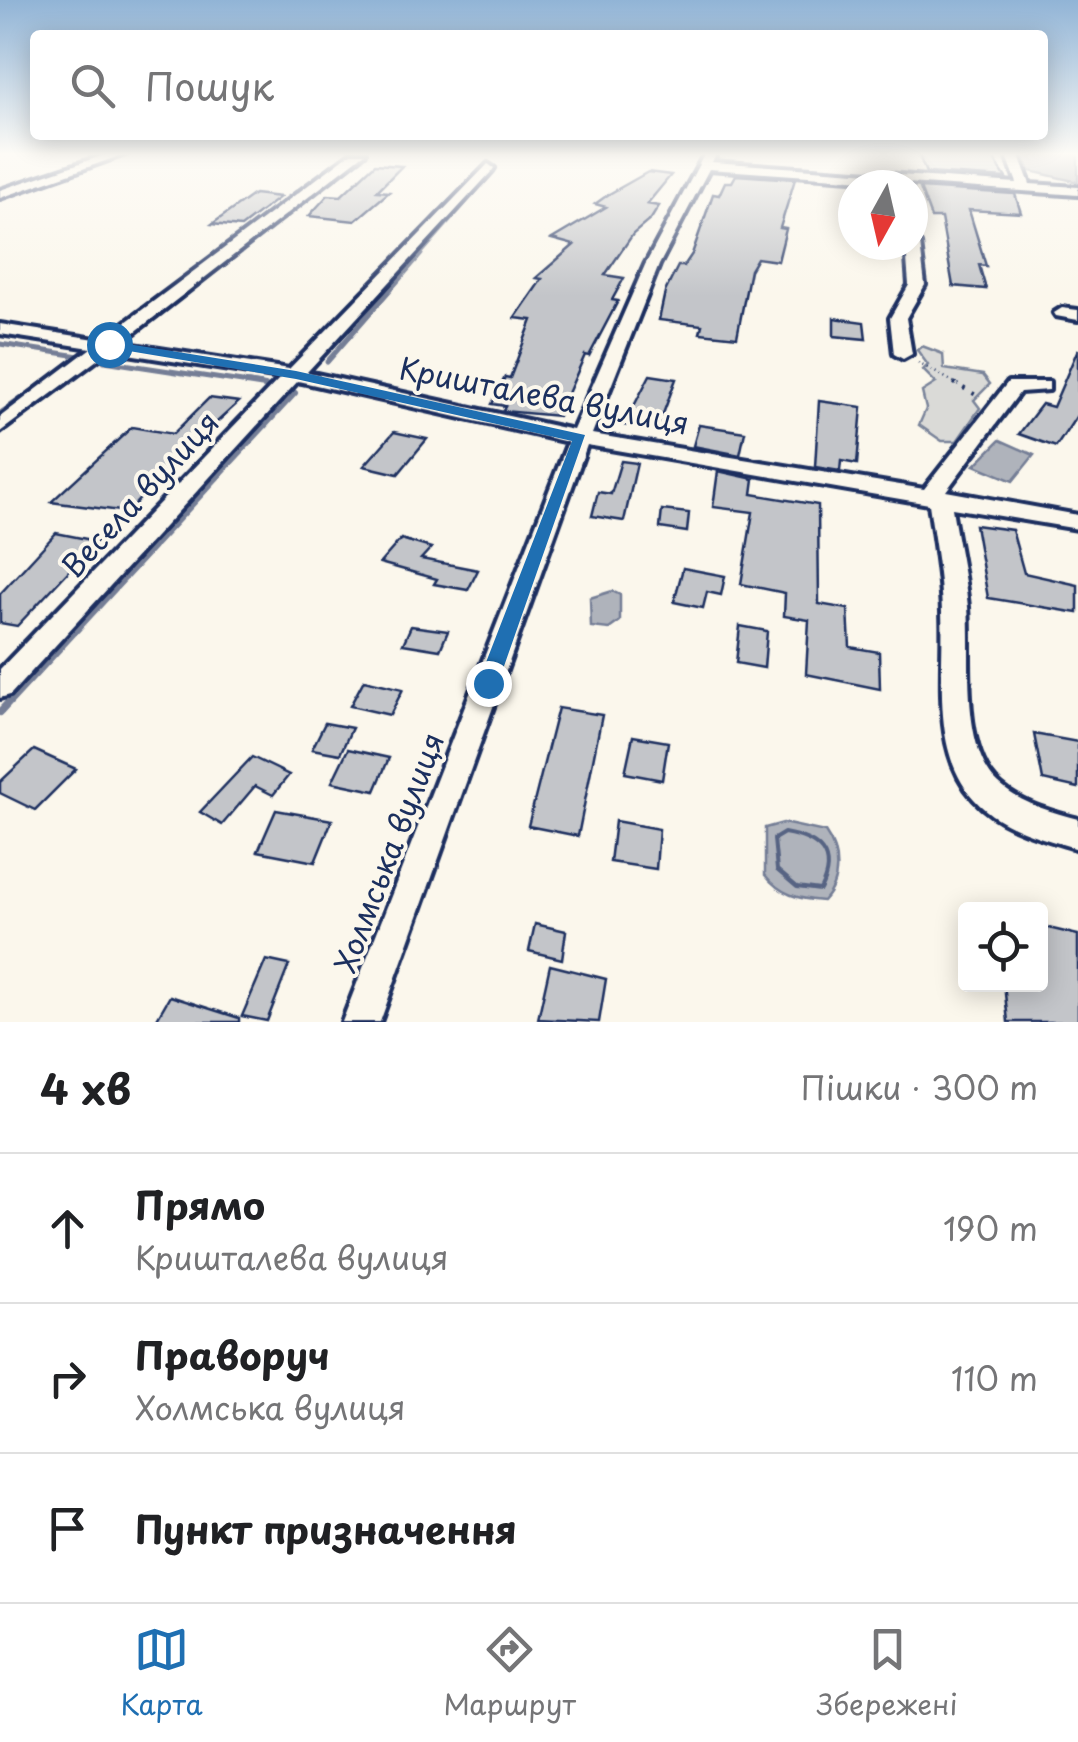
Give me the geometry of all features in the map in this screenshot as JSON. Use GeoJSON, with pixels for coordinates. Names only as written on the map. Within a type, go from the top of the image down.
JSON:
{"type":"FeatureCollection","features":[{"type":"Feature","properties":{"kind":"street"},"geometry":{"type":"LineString","coordinates":[[0,426],[297,201]]}},
{"type":"Feature","properties":{"kind":"street","name":"Весела вулиця"},"geometry":{"type":"LineString","coordinates":[[0,687],[458,201]]}},
{"type":"Feature","properties":{"kind":"street","name":"Холмська вулиця"},"geometry":{"type":"LineString","coordinates":[[361,1022],[580,438],[652,265],[686,201]]}},
{"type":"Feature","properties":{"kind":"street"},"geometry":{"type":"LineString","coordinates":[[903,354],[898,318],[917,285],[915,260]]}},
{"type":"Feature","properties":{"kind":"street","name":"Кришталева вулиця"},"geometry":{"type":"LineString","coordinates":[[0,328],[296,375],[580,438],[936,495],[1078,522]]}},
{"type":"Feature","properties":{"kind":"street"},"geometry":{"type":"LineString","coordinates":[[1042,386],[1015,386],[936,495],[954,606],[960,728],[970,761],[982,787],[1022,816],[1078,834]]}},
{"type":"Feature","properties":{"kind":"path"},"geometry":{"type":"LineString","coordinates":[[903,354],[996,408]]}},
{"type":"Feature","properties":{"kind":"shaded area"},"geometry":{"type":"Polygon","coordinates":[[[922,346],[943,354],[944,369],[983,375],[990,384],[974,400],[980,408],[957,441],[942,441],[919,425],[926,409],[922,392],[936,383],[923,370],[928,365],[917,350],[922,346]]]}},
{"type":"Feature","properties":{"kind":"water"},"geometry":{"type":"Polygon","coordinates":[[[1000,440],[1034,455],[1013,481],[975,465],[1000,440]]]}},
{"type":"Feature","properties":{"kind":"water"},"geometry":{"type":"Polygon","coordinates":[[[612,591],[620,595],[620,621],[609,629],[591,627],[590,598],[612,591]]]}},
{"type":"Feature","properties":{"kind":"water"},"geometry":{"type":"Polygon","coordinates":[[[783,823],[825,832],[830,840],[836,858],[835,876],[823,901],[791,895],[765,875],[765,828],[783,823]]]}},
{"type":"Feature","properties":{"kind":"building"},"geometry":{"type":"Polygon","coordinates":[[[245,201],[275,201],[241,227],[212,224],[245,201]]]}},
{"type":"Feature","properties":{"kind":"building"},"geometry":{"type":"Polygon","coordinates":[[[323,201],[379,201],[355,221],[309,216],[323,201]]]}},
{"type":"Feature","properties":{"kind":"building"},"geometry":{"type":"Polygon","coordinates":[[[600,201],[650,201],[647,204],[659,206],[633,234],[605,275],[624,278],[612,300],[618,301],[589,356],[585,355],[558,416],[503,411],[505,406],[492,404],[505,377],[510,378],[532,320],[515,318],[542,279],[536,278],[574,245],[552,239],[606,207],[595,204],[600,201]]]}},
{"type":"Feature","properties":{"kind":"building"},"geometry":{"type":"Polygon","coordinates":[[[711,201],[788,201],[780,228],[786,229],[778,261],[757,258],[750,270],[737,337],[700,333],[702,325],[659,320],[665,292],[678,266],[684,266],[711,201]]]}},
{"type":"Feature","properties":{"kind":"building"},"geometry":{"type":"Polygon","coordinates":[[[928,201],[1017,201],[1021,213],[969,210],[986,266],[979,265],[986,289],[953,286],[941,218],[931,218],[928,201]]]}},
{"type":"Feature","properties":{"kind":"building"},"geometry":{"type":"Polygon","coordinates":[[[834,318],[864,322],[866,339],[834,336],[834,318]]]}},
{"type":"Feature","properties":{"kind":"building"},"geometry":{"type":"Polygon","coordinates":[[[1078,349],[1078,414],[1056,447],[1019,434],[1042,404],[1053,407],[1078,349]]]}},
{"type":"Feature","properties":{"kind":"building"},"geometry":{"type":"Polygon","coordinates":[[[650,375],[676,379],[657,430],[624,425],[650,375]]]}},
{"type":"Feature","properties":{"kind":"building"},"geometry":{"type":"Polygon","coordinates":[[[209,398],[239,402],[170,465],[128,512],[51,502],[132,427],[173,434],[209,398]]]}},
{"type":"Feature","properties":{"kind":"building"},"geometry":{"type":"Polygon","coordinates":[[[819,401],[862,407],[857,464],[841,461],[840,471],[815,467],[819,401]]]}},
{"type":"Feature","properties":{"kind":"building"},"geometry":{"type":"Polygon","coordinates":[[[699,425],[745,432],[740,455],[693,446],[699,425]]]}},
{"type":"Feature","properties":{"kind":"building"},"geometry":{"type":"Polygon","coordinates":[[[394,432],[427,439],[398,474],[364,466],[394,432]]]}},
{"type":"Feature","properties":{"kind":"building"},"geometry":{"type":"Polygon","coordinates":[[[621,461],[637,463],[624,521],[592,516],[598,492],[611,494],[621,461]]]}},
{"type":"Feature","properties":{"kind":"building"},"geometry":{"type":"Polygon","coordinates":[[[718,471],[754,479],[752,494],[818,505],[819,604],[848,609],[850,647],[879,652],[880,689],[806,674],[809,620],[784,616],[785,593],[741,584],[753,512],[713,507],[718,471]]]}},
{"type":"Feature","properties":{"kind":"building"},"geometry":{"type":"Polygon","coordinates":[[[662,510],[689,513],[687,532],[660,528],[662,510]]]}},
{"type":"Feature","properties":{"kind":"building"},"geometry":{"type":"Polygon","coordinates":[[[975,525],[1012,530],[1024,573],[1078,585],[1078,613],[988,598],[975,525]]]}},
{"type":"Feature","properties":{"kind":"building"},"geometry":{"type":"Polygon","coordinates":[[[56,533],[97,541],[17,626],[0,623],[0,594],[56,533]]]}},
{"type":"Feature","properties":{"kind":"building"},"geometry":{"type":"Polygon","coordinates":[[[401,539],[431,548],[421,559],[478,570],[468,590],[434,584],[437,579],[380,563],[401,539]]]}},
{"type":"Feature","properties":{"kind":"building"},"geometry":{"type":"Polygon","coordinates":[[[683,568],[725,576],[721,595],[707,592],[703,608],[674,602],[683,568]]]}},
{"type":"Feature","properties":{"kind":"building"},"geometry":{"type":"Polygon","coordinates":[[[411,626],[448,631],[440,650],[403,644],[411,626]]]}},
{"type":"Feature","properties":{"kind":"building"},"geometry":{"type":"Polygon","coordinates":[[[740,626],[767,631],[764,668],[736,663],[740,626]]]}},
{"type":"Feature","properties":{"kind":"building"},"geometry":{"type":"Polygon","coordinates":[[[364,680],[403,689],[390,715],[350,706],[364,680]]]}},
{"type":"Feature","properties":{"kind":"building"},"geometry":{"type":"Polygon","coordinates":[[[558,708],[602,715],[578,836],[528,826],[558,708]]]}},
{"type":"Feature","properties":{"kind":"building"},"geometry":{"type":"Polygon","coordinates":[[[325,723],[352,728],[340,754],[312,749],[325,723]]]}},
{"type":"Feature","properties":{"kind":"building"},"geometry":{"type":"Polygon","coordinates":[[[1034,734],[1078,742],[1078,788],[1043,780],[1034,734]]]}},
{"type":"Feature","properties":{"kind":"building"},"geometry":{"type":"Polygon","coordinates":[[[633,736],[668,742],[662,780],[625,773],[633,736]]]}},
{"type":"Feature","properties":{"kind":"building"},"geometry":{"type":"Polygon","coordinates":[[[348,749],[389,758],[375,791],[332,782],[348,749]]]}},
{"type":"Feature","properties":{"kind":"building"},"geometry":{"type":"Polygon","coordinates":[[[34,750],[76,769],[35,810],[0,793],[0,782],[34,750]]]}},
{"type":"Feature","properties":{"kind":"building"},"geometry":{"type":"Polygon","coordinates":[[[252,757],[289,775],[273,795],[255,786],[222,825],[200,812],[252,757]]]}},
{"type":"Feature","properties":{"kind":"building"},"geometry":{"type":"Polygon","coordinates":[[[276,810],[332,820],[315,862],[258,851],[276,810]]]}},
{"type":"Feature","properties":{"kind":"building"},"geometry":{"type":"Polygon","coordinates":[[[615,821],[659,829],[656,869],[610,862],[615,821]]]}},
{"type":"Feature","properties":{"kind":"building"},"geometry":{"type":"Polygon","coordinates":[[[535,924],[566,931],[562,959],[529,951],[535,924]]]}},
{"type":"Feature","properties":{"kind":"building"},"geometry":{"type":"Polygon","coordinates":[[[1048,928],[1078,935],[1078,1022],[1008,1022],[1005,992],[1048,992],[1048,928]]]}},
{"type":"Feature","properties":{"kind":"building"},"geometry":{"type":"Polygon","coordinates":[[[266,960],[289,965],[267,1021],[242,1016],[266,960]]]}},
{"type":"Feature","properties":{"kind":"building"},"geometry":{"type":"Polygon","coordinates":[[[550,965],[606,979],[599,1022],[538,1019],[550,965]]]}},
{"type":"Feature","properties":{"kind":"building"},"geometry":{"type":"Polygon","coordinates":[[[170,996],[239,1018],[239,1022],[155,1022],[170,996]]]}},
{"type":"Feature","properties":{"kind":"waterway"},"geometry":{"type":"LineString","coordinates":[[419,256],[467,201]]}},
{"type":"Feature","properties":{"kind":"waterway"},"geometry":{"type":"LineString","coordinates":[[327,362],[421,254]]}},
{"type":"Feature","properties":{"kind":"waterway"},"geometry":{"type":"LineString","coordinates":[[0,344],[79,356]]}},
{"type":"Feature","properties":{"kind":"waterway"},"geometry":{"type":"LineString","coordinates":[[104,361],[262,385]]}},
{"type":"Feature","properties":{"kind":"waterway"},"geometry":{"type":"LineString","coordinates":[[40,385],[45,382]]}},
{"type":"Feature","properties":{"kind":"waterway"},"geometry":{"type":"LineString","coordinates":[[0,414],[44,383]]}},
{"type":"Feature","properties":{"kind":"waterway"},"geometry":{"type":"LineString","coordinates":[[246,383],[265,386]]}},
{"type":"Feature","properties":{"kind":"waterway"},"geometry":{"type":"LineString","coordinates":[[150,550],[295,393]]}},
{"type":"Feature","properties":{"kind":"waterway"},"geometry":{"type":"LineString","coordinates":[[0,712],[152,547]]}},
{"type":"Feature","properties":{"kind":"route"},"geometry":{"type":"LineString","coordinates":[[109,344],[296,375],[466,416],[580,438],[488,683]]}}]}
